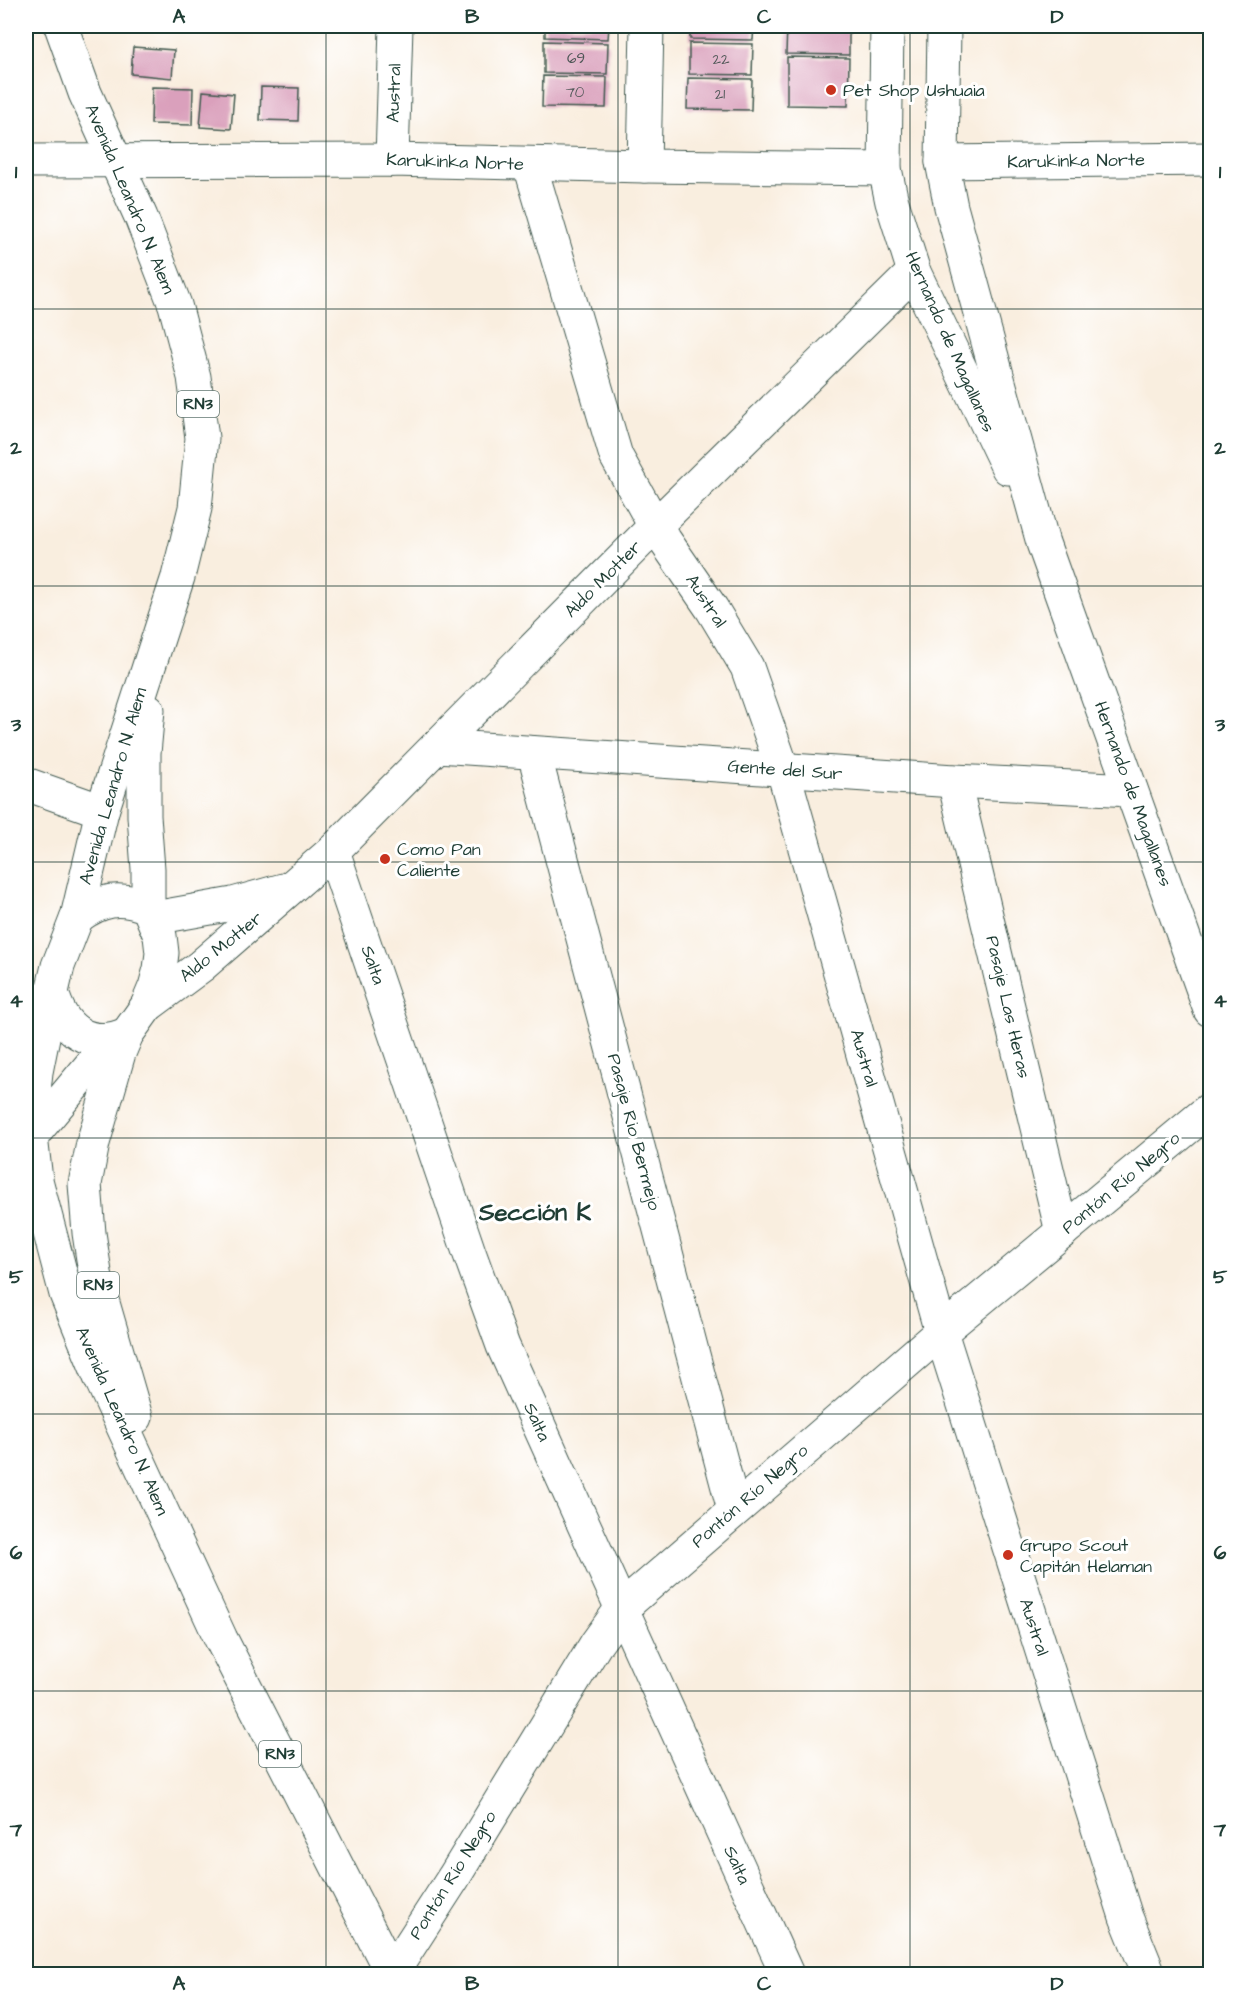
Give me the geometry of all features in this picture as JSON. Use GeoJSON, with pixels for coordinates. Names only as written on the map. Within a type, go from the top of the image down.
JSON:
{"type":"FeatureCollection","features":[{"type":"Feature","properties":{"kind":"main road","name":"Avenida Leandro N. Alem"},"geometry":{"type":"LineString","coordinates":[[61,26],[85,93],[141,217],[175,305],[194,377],[202,438],[195,508],[178,577],[102,811],[76,917],[58,966],[36,1072],[28,1140],[36,1180],[66,1294],[100,1377],[221,1639],[392,1974]]}},
{"type":"Feature","properties":{"kind":"main road","name":"Austral"},"geometry":{"type":"LineString","coordinates":[[392,160],[396,26]]}},
{"type":"Feature","properties":{"kind":"main road"},"geometry":{"type":"LineString","coordinates":[[644,166],[647,26]]}},
{"type":"Feature","properties":{"kind":"main road","name":"Hernando de Magallanes"},"geometry":{"type":"LineString","coordinates":[[887,26],[885,169],[892,202],[914,272],[1043,543]]}},
{"type":"Feature","properties":{"kind":"main road","name":"Hernando de Magallanes"},"geometry":{"type":"LineString","coordinates":[[944,26],[942,162],[951,207],[1043,543],[1210,1010]]}},
{"type":"Feature","properties":{"kind":"main road","name":"Karukinka Norte"},"geometry":{"type":"LineString","coordinates":[[942,162],[1210,159]]}},
{"type":"Feature","properties":{"kind":"main road","name":"Karukinka Norte"},"geometry":{"type":"LineString","coordinates":[[26,161],[392,160],[530,165],[885,169]]}},
{"type":"Feature","properties":{"kind":"main road","name":"Austral"},"geometry":{"type":"LineString","coordinates":[[530,165],[616,456],[656,526],[712,609],[747,667],[783,770],[941,1332],[1126,1917],[1149,1974]]}},
{"type":"Feature","properties":{"kind":"main road","name":"Aldo Motter"},"geometry":{"type":"LineString","coordinates":[[147,1006],[201,966],[333,852],[656,526],[914,272]]}},
{"type":"Feature","properties":{"kind":"main road","name":"Avenida Leandro N. Alem"},"geometry":{"type":"LineString","coordinates":[[152,656],[144,753],[144,816],[151,913],[160,936],[162,952],[155,987],[147,1006],[120,1037],[119,1053],[93,1143],[85,1184],[96,1279],[172,1533]]}},
{"type":"Feature","properties":{"kind":"main road","name":"Gente del Sur"},"geometry":{"type":"LineString","coordinates":[[438,746],[954,781],[1131,790]]}},
{"type":"Feature","properties":{"kind":"main road","name":"Pasaje Rio Bermejo"},"geometry":{"type":"LineString","coordinates":[[534,753],[735,1510]]}},
{"type":"Feature","properties":{"kind":"main road","name":"Pasaje Las Heras"},"geometry":{"type":"LineString","coordinates":[[954,781],[1062,1232]]}},
{"type":"Feature","properties":{"kind":"main road"},"geometry":{"type":"LineString","coordinates":[[26,784],[102,811]]}},
{"type":"Feature","properties":{"kind":"main road","name":"Salta"},"geometry":{"type":"LineString","coordinates":[[333,852],[503,1346],[787,1974]]}},
{"type":"Feature","properties":{"kind":"main road","name":"Aldo Motter"},"geometry":{"type":"LineString","coordinates":[[151,913],[233,904],[293,887]]}},
{"type":"Feature","properties":{"kind":"main road","name":"Avenida Leandro N. Alem"},"geometry":{"type":"LineString","coordinates":[[76,917],[93,906],[111,900],[130,900],[151,913]]}},
{"type":"Feature","properties":{"kind":"main road"},"geometry":{"type":"LineString","coordinates":[[52,992],[56,1008],[65,1023],[79,1034],[95,1040],[120,1037]]}},
{"type":"Feature","properties":{"kind":"main road"},"geometry":{"type":"LineString","coordinates":[[28,1140],[120,1037]]}},
{"type":"Feature","properties":{"kind":"main road","name":"Pontón Río Negro"},"geometry":{"type":"LineString","coordinates":[[392,1974],[596,1644],[622,1608],[941,1332],[1210,1109]]}},
{"type":"Feature","properties":{"kind":"building"},"geometry":{"type":"Polygon","coordinates":[[[545,26],[609,26],[608,39],[545,37],[545,26]]]}},
{"type":"Feature","properties":{"kind":"building"},"geometry":{"type":"Polygon","coordinates":[[[690,26],[754,26],[753,40],[690,39],[690,26]]]}},
{"type":"Feature","properties":{"kind":"building"},"geometry":{"type":"Polygon","coordinates":[[[787,26],[849,26],[849,55],[786,54],[787,26]]]}},
{"type":"Feature","properties":{"kind":"building"},"geometry":{"type":"Polygon","coordinates":[[[544,41],[608,43],[607,74],[544,73],[544,41]]]}},
{"type":"Feature","properties":{"kind":"building"},"geometry":{"type":"Polygon","coordinates":[[[689,43],[753,44],[752,75],[689,74],[689,43]]]}},
{"type":"Feature","properties":{"kind":"building"},"geometry":{"type":"Polygon","coordinates":[[[133,47],[174,50],[172,78],[131,74],[133,47]]]}},
{"type":"Feature","properties":{"kind":"building"},"geometry":{"type":"Polygon","coordinates":[[[787,57],[849,58],[848,106],[787,105],[787,57]]]}},
{"type":"Feature","properties":{"kind":"building"},"geometry":{"type":"Polygon","coordinates":[[[543,76],[607,77],[606,108],[542,107],[543,76]]]}},
{"type":"Feature","properties":{"kind":"building"},"geometry":{"type":"Polygon","coordinates":[[[688,78],[752,79],[751,110],[687,109],[688,78]]]}},
{"type":"Feature","properties":{"kind":"building"},"geometry":{"type":"Polygon","coordinates":[[[152,87],[193,88],[192,125],[151,124],[152,87]]]}},
{"type":"Feature","properties":{"kind":"building"},"geometry":{"type":"Polygon","coordinates":[[[261,87],[299,88],[298,121],[260,120],[261,87]]]}},
{"type":"Feature","properties":{"kind":"building"},"geometry":{"type":"Polygon","coordinates":[[[203,91],[234,94],[231,129],[200,127],[203,91]]]}},
{"type":"Feature","properties":{"kind":"place","name":"Pet Shop Ushuaia"},"geometry":{"type":"Point","coordinates":[831,90]}},
{"type":"Feature","properties":{"kind":"place","name":"Como Pan Caliente"},"geometry":{"type":"Point","coordinates":[385,859]}},
{"type":"Feature","properties":{"kind":"place","name":"Grupo Scout Capitán Helaman"},"geometry":{"type":"Point","coordinates":[1008,1555]}},
{"type":"Feature","properties":{"kind":"district","name":"Sección K"},"geometry":{"type":"Point","coordinates":[535,1213]}}]}
